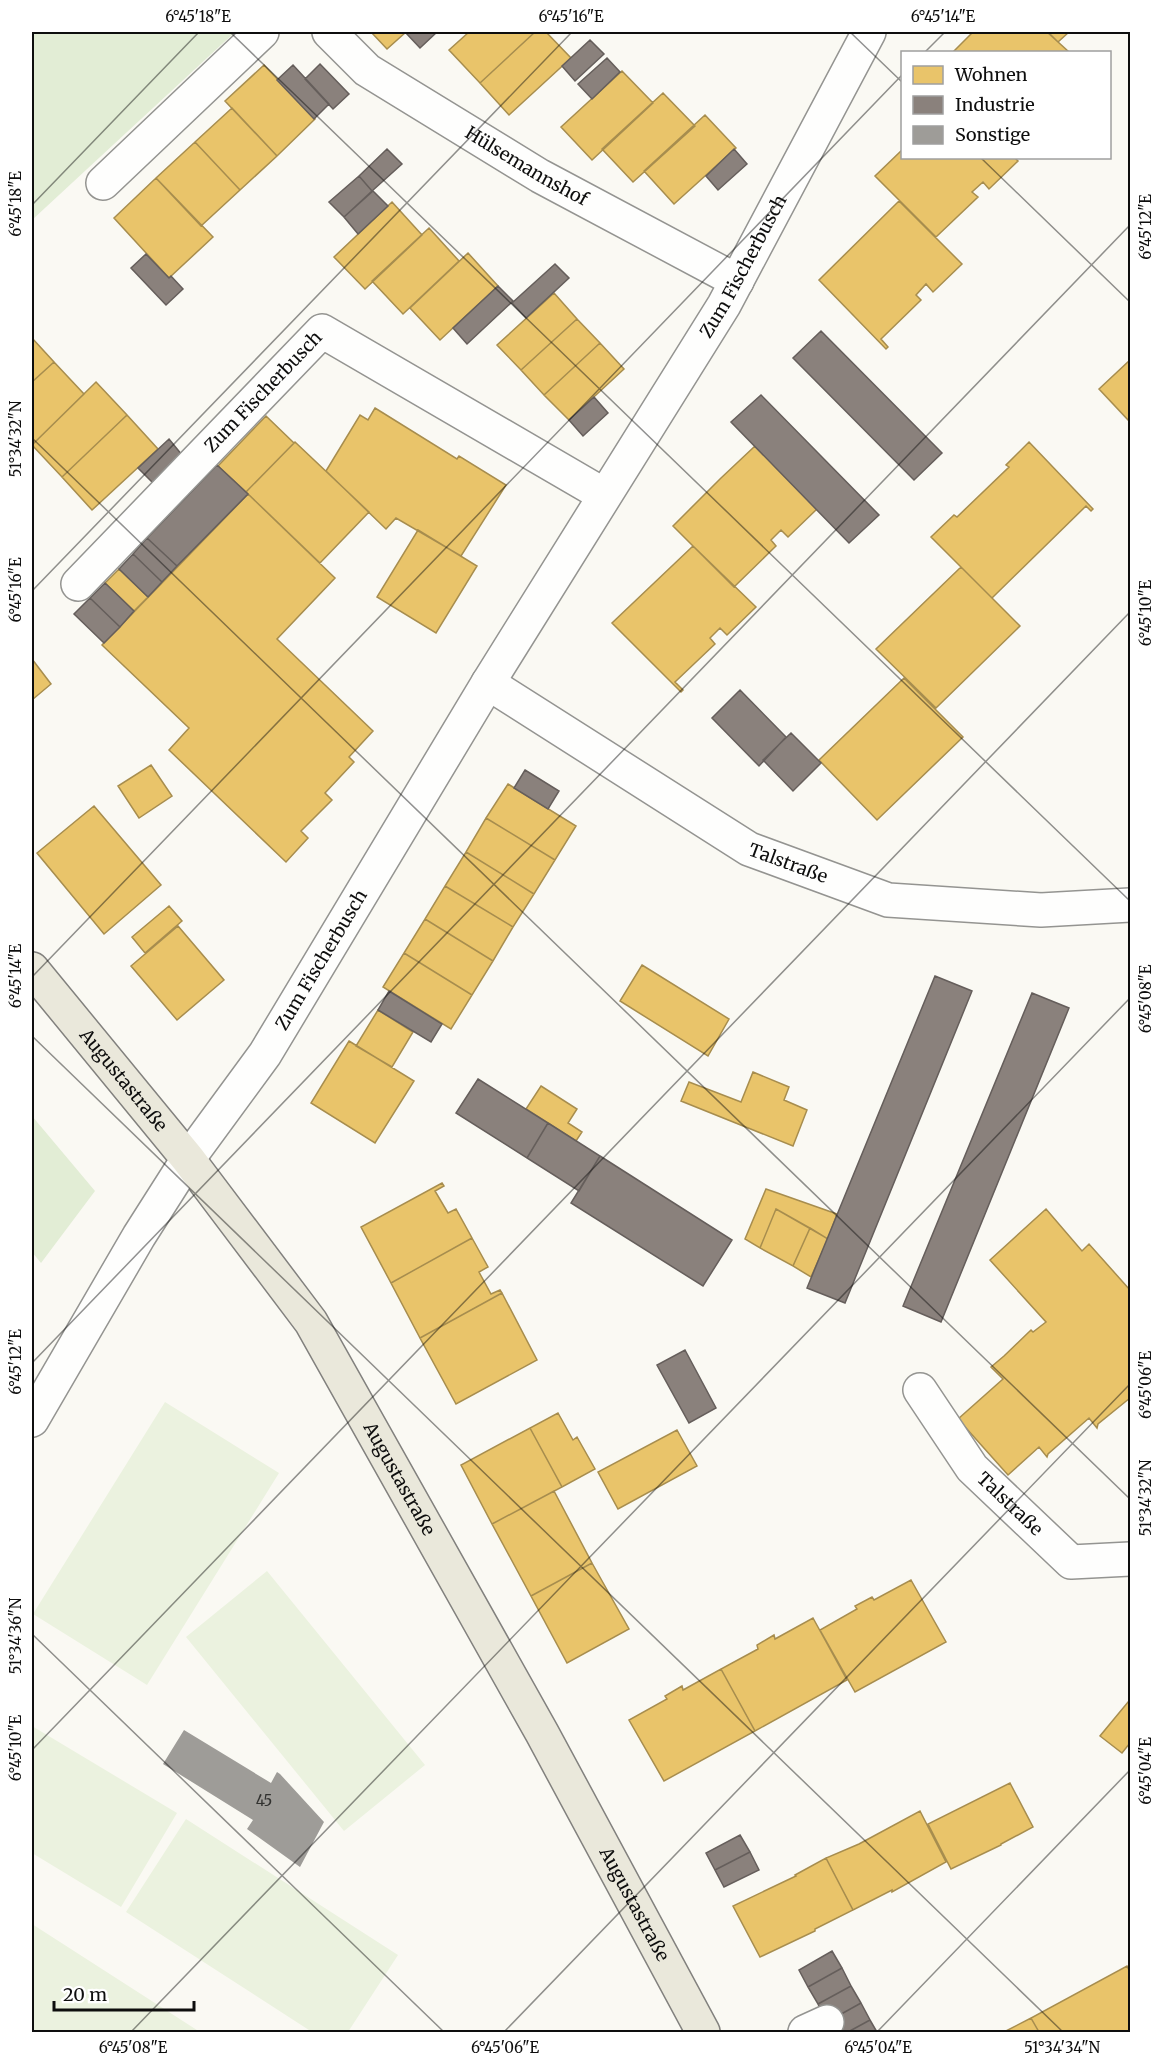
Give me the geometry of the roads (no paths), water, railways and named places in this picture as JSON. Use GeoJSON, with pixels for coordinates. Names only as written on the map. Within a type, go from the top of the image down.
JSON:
{"type":"FeatureCollection","features":[{"type":"Feature","properties":{"kind":"main road","name":"Augustastraße"},"geometry":{"type":"LineString","coordinates":[[32,969],[188,1159],[311,1322],[542,1733],[703,2032]]}},
{"type":"Feature","properties":{"kind":"street"},"geometry":{"type":"LineString","coordinates":[[103,183],[262,32]]}},
{"type":"Feature","properties":{"kind":"street","name":"Hülsemannshof"},"geometry":{"type":"LineString","coordinates":[[329,32],[367,70],[540,176],[737,281]]}},
{"type":"Feature","properties":{"kind":"street","name":"Zum Fischerbusch"},"geometry":{"type":"LineString","coordinates":[[32,1420],[139,1236],[188,1159],[265,1054],[488,683],[724,305],[869,32]]}},
{"type":"Feature","properties":{"kind":"street","name":"Zum Fischerbusch"},"geometry":{"type":"LineString","coordinates":[[78,584],[322,331],[604,495]]}},
{"type":"Feature","properties":{"kind":"street","name":"Talstraße"},"geometry":{"type":"LineString","coordinates":[[488,683],[749,849],[888,900],[1041,910],[1131,905]]}},
{"type":"Feature","properties":{"kind":"street","name":"Talstraße"},"geometry":{"type":"LineString","coordinates":[[920,1390],[972,1468],[1071,1562],[1131,1559]]}}]}
